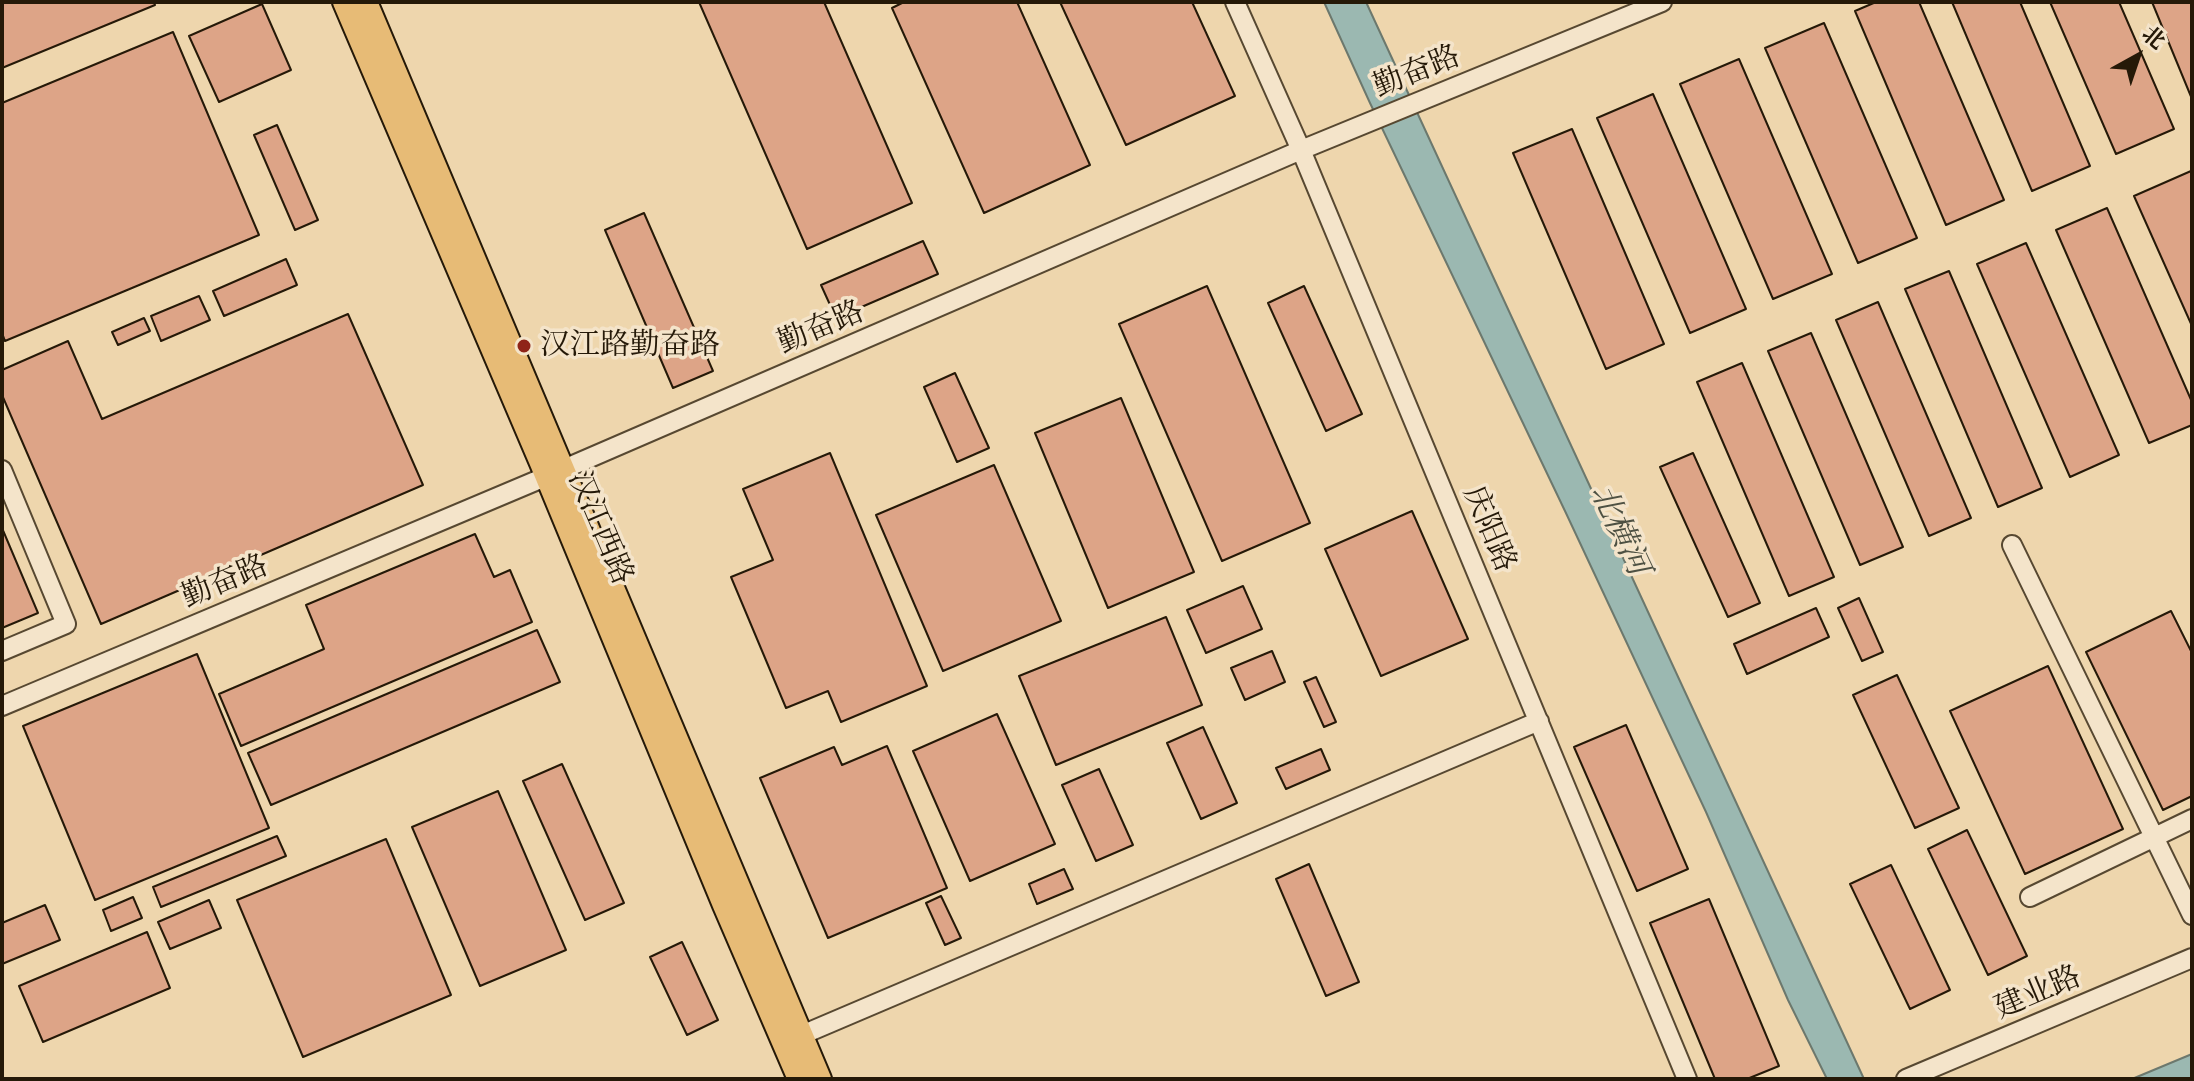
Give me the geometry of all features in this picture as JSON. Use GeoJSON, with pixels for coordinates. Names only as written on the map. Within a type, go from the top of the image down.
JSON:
{"type":"FeatureCollection","features":[{"type":"Feature","properties":{"kind":"main road","name":"汉江西路"},"geometry":{"type":"LineString","coordinates":[[344,2],[555,473]]}},
{"type":"Feature","properties":{"kind":"main road","name":"汉江西路"},"geometry":{"type":"LineString","coordinates":[[366,2],[724,905],[793,1038],[820,1079]]}},
{"type":"Feature","properties":{"kind":"main road","name":"汉江西路"},"geometry":{"type":"LineString","coordinates":[[793,1038],[799,1079]]}},
{"type":"Feature","properties":{"kind":"street","name":"庆阳路"},"geometry":{"type":"LineString","coordinates":[[1235,2],[1301,150],[1687,1079]]}},
{"type":"Feature","properties":{"kind":"street","name":"勤奋路"},"geometry":{"type":"LineString","coordinates":[[2,706],[555,473],[1301,150],[1662,2]]}},
{"type":"Feature","properties":{"kind":"street"},"geometry":{"type":"LineString","coordinates":[[2,470],[66,624],[2,651]]}},
{"type":"Feature","properties":{"kind":"street"},"geometry":{"type":"LineString","coordinates":[[2012,545],[2192,915]]}},
{"type":"Feature","properties":{"kind":"street"},"geometry":{"type":"LineString","coordinates":[[793,1038],[1539,721]]}},
{"type":"Feature","properties":{"kind":"street"},"geometry":{"type":"LineString","coordinates":[[2030,897],[2192,819]]}},
{"type":"Feature","properties":{"kind":"street","name":"建业路"},"geometry":{"type":"LineString","coordinates":[[1906,1079],[2192,958]]}},
{"type":"Feature","properties":{"kind":"water"},"geometry":{"type":"Polygon","coordinates":[[[1324,2],[1366,2],[1864,1079],[1827,1079],[1788,1000],[1706,812],[1324,2]]]}},
{"type":"Feature","properties":{"kind":"water"},"geometry":{"type":"Polygon","coordinates":[[[2192,1054],[2192,1079],[2132,1079],[2192,1054]]]}},
{"type":"Feature","properties":{"kind":"building"},"geometry":{"type":"Polygon","coordinates":[[[2,2],[154,2],[155,5],[2,68],[2,2]]]}},
{"type":"Feature","properties":{"kind":"building"},"geometry":{"type":"Polygon","coordinates":[[[699,2],[824,2],[912,203],[807,249],[699,2]]]}},
{"type":"Feature","properties":{"kind":"building"},"geometry":{"type":"Polygon","coordinates":[[[904,2],[1017,2],[1090,165],[984,213],[892,8],[904,2]]]}},
{"type":"Feature","properties":{"kind":"building"},"geometry":{"type":"Polygon","coordinates":[[[1060,2],[1192,2],[1235,96],[1126,145],[1060,2]]]}},
{"type":"Feature","properties":{"kind":"building"},"geometry":{"type":"Polygon","coordinates":[[[1876,2],[1919,2],[2004,200],[1946,225],[1855,11],[1876,2]]]}},
{"type":"Feature","properties":{"kind":"building"},"geometry":{"type":"Polygon","coordinates":[[[1952,2],[2020,2],[2090,166],[2032,191],[1952,2]]]}},
{"type":"Feature","properties":{"kind":"building"},"geometry":{"type":"Polygon","coordinates":[[[2050,2],[2119,2],[2174,129],[2116,154],[2050,2]]]}},
{"type":"Feature","properties":{"kind":"building"},"geometry":{"type":"Polygon","coordinates":[[[2152,2],[2192,2],[2192,99],[2152,2]]]}},
{"type":"Feature","properties":{"kind":"building"},"geometry":{"type":"Polygon","coordinates":[[[262,4],[291,70],[219,102],[189,36],[262,4]]]}},
{"type":"Feature","properties":{"kind":"building"},"geometry":{"type":"Polygon","coordinates":[[[1824,23],[1917,238],[1858,263],[1765,48],[1824,23]]]}},
{"type":"Feature","properties":{"kind":"building"},"geometry":{"type":"Polygon","coordinates":[[[173,32],[259,235],[5,341],[2,333],[2,103],[173,32]]]}},
{"type":"Feature","properties":{"kind":"building"},"geometry":{"type":"Polygon","coordinates":[[[1739,59],[1832,274],[1773,299],[1680,84],[1739,59]]]}},
{"type":"Feature","properties":{"kind":"building"},"geometry":{"type":"Polygon","coordinates":[[[1653,94],[1746,309],[1690,333],[1597,118],[1653,94]]]}},
{"type":"Feature","properties":{"kind":"building"},"geometry":{"type":"Polygon","coordinates":[[[277,125],[318,220],[295,230],[254,135],[277,125]]]}},
{"type":"Feature","properties":{"kind":"building"},"geometry":{"type":"Polygon","coordinates":[[[1572,129],[1664,344],[1606,369],[1513,153],[1572,129]]]}},
{"type":"Feature","properties":{"kind":"building"},"geometry":{"type":"Polygon","coordinates":[[[2191,171],[2192,174],[2192,326],[2134,196],[2191,171]]]}},
{"type":"Feature","properties":{"kind":"building"},"geometry":{"type":"Polygon","coordinates":[[[2107,208],[2192,402],[2192,425],[2149,443],[2056,230],[2107,208]]]}},
{"type":"Feature","properties":{"kind":"building"},"geometry":{"type":"Polygon","coordinates":[[[644,213],[713,371],[673,388],[605,230],[644,213]]]}},
{"type":"Feature","properties":{"kind":"building"},"geometry":{"type":"Polygon","coordinates":[[[923,241],[938,274],[836,318],[821,285],[923,241]]]}},
{"type":"Feature","properties":{"kind":"building"},"geometry":{"type":"Polygon","coordinates":[[[2026,243],[2119,455],[2070,477],[1977,264],[2026,243]]]}},
{"type":"Feature","properties":{"kind":"building"},"geometry":{"type":"Polygon","coordinates":[[[286,259],[297,285],[224,316],[213,291],[286,259]]]}},
{"type":"Feature","properties":{"kind":"building"},"geometry":{"type":"Polygon","coordinates":[[[1949,271],[2042,488],[1998,507],[1905,289],[1949,271]]]}},
{"type":"Feature","properties":{"kind":"building"},"geometry":{"type":"Polygon","coordinates":[[[1207,286],[1310,523],[1222,561],[1119,324],[1207,286]]]}},
{"type":"Feature","properties":{"kind":"building"},"geometry":{"type":"Polygon","coordinates":[[[1304,286],[1362,414],[1326,431],[1268,303],[1304,286]]]}},
{"type":"Feature","properties":{"kind":"building"},"geometry":{"type":"Polygon","coordinates":[[[199,296],[210,320],[161,341],[151,316],[199,296]]]}},
{"type":"Feature","properties":{"kind":"building"},"geometry":{"type":"Polygon","coordinates":[[[1878,302],[1971,518],[1929,536],[1836,320],[1878,302]]]}},
{"type":"Feature","properties":{"kind":"building"},"geometry":{"type":"Polygon","coordinates":[[[348,314],[423,485],[101,624],[2,395],[2,370],[68,341],[102,419],[348,314]]]}},
{"type":"Feature","properties":{"kind":"building"},"geometry":{"type":"Polygon","coordinates":[[[144,318],[150,331],[118,345],[112,332],[144,318]]]}},
{"type":"Feature","properties":{"kind":"building"},"geometry":{"type":"Polygon","coordinates":[[[1811,333],[1903,547],[1860,565],[1768,351],[1811,333]]]}},
{"type":"Feature","properties":{"kind":"building"},"geometry":{"type":"Polygon","coordinates":[[[1742,363],[1834,577],[1789,596],[1697,382],[1742,363]]]}},
{"type":"Feature","properties":{"kind":"building"},"geometry":{"type":"Polygon","coordinates":[[[955,373],[989,448],[957,462],[924,387],[955,373]]]}},
{"type":"Feature","properties":{"kind":"building"},"geometry":{"type":"Polygon","coordinates":[[[1121,398],[1194,572],[1108,608],[1035,433],[1121,398]]]}},
{"type":"Feature","properties":{"kind":"building"},"geometry":{"type":"Polygon","coordinates":[[[830,453],[927,686],[841,722],[828,691],[786,708],[731,577],[773,560],[743,489],[830,453]]]}},
{"type":"Feature","properties":{"kind":"building"},"geometry":{"type":"Polygon","coordinates":[[[1693,453],[1760,603],[1728,617],[1660,467],[1693,453]]]}},
{"type":"Feature","properties":{"kind":"building"},"geometry":{"type":"Polygon","coordinates":[[[994,465],[1061,621],[943,671],[876,515],[994,465]]]}},
{"type":"Feature","properties":{"kind":"building"},"geometry":{"type":"Polygon","coordinates":[[[1412,511],[1468,639],[1381,676],[1325,549],[1412,511]]]}},
{"type":"Feature","properties":{"kind":"building"},"geometry":{"type":"Polygon","coordinates":[[[2,528],[38,613],[2,628],[2,528]]]}},
{"type":"Feature","properties":{"kind":"building"},"geometry":{"type":"Polygon","coordinates":[[[475,534],[494,577],[510,570],[532,622],[241,746],[219,694],[324,649],[306,605],[475,534]]]}},
{"type":"Feature","properties":{"kind":"building"},"geometry":{"type":"Polygon","coordinates":[[[1243,586],[1262,629],[1206,653],[1187,610],[1243,586]]]}},
{"type":"Feature","properties":{"kind":"building"},"geometry":{"type":"Polygon","coordinates":[[[1859,598],[1883,652],[1862,661],[1838,608],[1859,598]]]}},
{"type":"Feature","properties":{"kind":"building"},"geometry":{"type":"Polygon","coordinates":[[[1816,608],[1829,637],[1747,674],[1734,644],[1816,608]]]}},
{"type":"Feature","properties":{"kind":"building"},"geometry":{"type":"Polygon","coordinates":[[[2171,611],[2192,653],[2192,796],[2163,810],[2086,652],[2171,611]]]}},
{"type":"Feature","properties":{"kind":"building"},"geometry":{"type":"Polygon","coordinates":[[[1166,617],[1202,705],[1056,765],[1019,676],[1166,617]]]}},
{"type":"Feature","properties":{"kind":"building"},"geometry":{"type":"Polygon","coordinates":[[[537,630],[560,682],[271,805],[248,753],[537,630]]]}},
{"type":"Feature","properties":{"kind":"building"},"geometry":{"type":"Polygon","coordinates":[[[1272,651],[1285,682],[1245,700],[1231,668],[1272,651]]]}},
{"type":"Feature","properties":{"kind":"building"},"geometry":{"type":"Polygon","coordinates":[[[197,654],[269,828],[95,900],[23,726],[197,654]]]}},
{"type":"Feature","properties":{"kind":"building"},"geometry":{"type":"Polygon","coordinates":[[[2048,666],[2123,829],[2025,874],[1950,711],[2048,666]]]}},
{"type":"Feature","properties":{"kind":"building"},"geometry":{"type":"Polygon","coordinates":[[[1897,675],[1959,808],[1915,828],[1853,695],[1897,675]]]}},
{"type":"Feature","properties":{"kind":"building"},"geometry":{"type":"Polygon","coordinates":[[[1316,677],[1336,722],[1324,727],[1304,682],[1316,677]]]}},
{"type":"Feature","properties":{"kind":"building"},"geometry":{"type":"Polygon","coordinates":[[[997,714],[1055,844],[970,881],[913,751],[997,714]]]}},
{"type":"Feature","properties":{"kind":"building"},"geometry":{"type":"Polygon","coordinates":[[[1626,725],[1688,869],[1637,891],[1574,747],[1626,725]]]}},
{"type":"Feature","properties":{"kind":"building"},"geometry":{"type":"Polygon","coordinates":[[[1203,727],[1237,803],[1201,819],[1167,743],[1203,727]]]}},
{"type":"Feature","properties":{"kind":"building"},"geometry":{"type":"Polygon","coordinates":[[[887,746],[947,888],[828,938],[760,778],[834,747],[842,765],[887,746]]]}},
{"type":"Feature","properties":{"kind":"building"},"geometry":{"type":"Polygon","coordinates":[[[1321,749],[1330,770],[1286,789],[1276,768],[1321,749]]]}},
{"type":"Feature","properties":{"kind":"building"},"geometry":{"type":"Polygon","coordinates":[[[562,764],[624,903],[585,920],[523,781],[562,764]]]}},
{"type":"Feature","properties":{"kind":"building"},"geometry":{"type":"Polygon","coordinates":[[[1099,769],[1133,845],[1096,861],[1062,785],[1099,769]]]}},
{"type":"Feature","properties":{"kind":"building"},"geometry":{"type":"Polygon","coordinates":[[[498,791],[566,950],[480,986],[412,827],[498,791]]]}},
{"type":"Feature","properties":{"kind":"building"},"geometry":{"type":"Polygon","coordinates":[[[1967,830],[2027,956],[1988,975],[1928,849],[1967,830]]]}},
{"type":"Feature","properties":{"kind":"building"},"geometry":{"type":"Polygon","coordinates":[[[277,836],[286,856],[161,907],[153,887],[277,836]]]}},
{"type":"Feature","properties":{"kind":"building"},"geometry":{"type":"Polygon","coordinates":[[[386,839],[451,995],[303,1057],[237,900],[386,839]]]}},
{"type":"Feature","properties":{"kind":"building"},"geometry":{"type":"Polygon","coordinates":[[[1309,864],[1359,982],[1326,996],[1276,879],[1309,864]]]}},
{"type":"Feature","properties":{"kind":"building"},"geometry":{"type":"Polygon","coordinates":[[[1891,865],[1950,990],[1910,1009],[1850,884],[1891,865]]]}},
{"type":"Feature","properties":{"kind":"building"},"geometry":{"type":"Polygon","coordinates":[[[1064,869],[1073,889],[1037,904],[1029,884],[1064,869]]]}},
{"type":"Feature","properties":{"kind":"building"},"geometry":{"type":"Polygon","coordinates":[[[941,896],[961,938],[945,945],[926,903],[941,896]]]}},
{"type":"Feature","properties":{"kind":"building"},"geometry":{"type":"Polygon","coordinates":[[[133,897],[142,918],[111,931],[103,910],[133,897]]]}},
{"type":"Feature","properties":{"kind":"building"},"geometry":{"type":"Polygon","coordinates":[[[1709,899],[1779,1066],[1747,1079],[1715,1079],[1650,923],[1709,899]]]}},
{"type":"Feature","properties":{"kind":"building"},"geometry":{"type":"Polygon","coordinates":[[[209,900],[221,928],[170,949],[158,922],[209,900]]]}},
{"type":"Feature","properties":{"kind":"building"},"geometry":{"type":"Polygon","coordinates":[[[45,905],[60,940],[2,964],[2,923],[45,905]]]}},
{"type":"Feature","properties":{"kind":"building"},"geometry":{"type":"Polygon","coordinates":[[[147,932],[170,988],[43,1042],[19,986],[147,932]]]}},
{"type":"Feature","properties":{"kind":"building"},"geometry":{"type":"Polygon","coordinates":[[[682,942],[718,1020],[687,1035],[650,957],[682,942]]]}},
{"type":"Feature","properties":{"kind":"place","name":"汉江路勤奋路"},"geometry":{"type":"Point","coordinates":[524,346]}},
{"type":"Feature","properties":{"kind":"water label","name":"北横河"},"geometry":{"type":"Point","coordinates":[1619,530]}}]}
